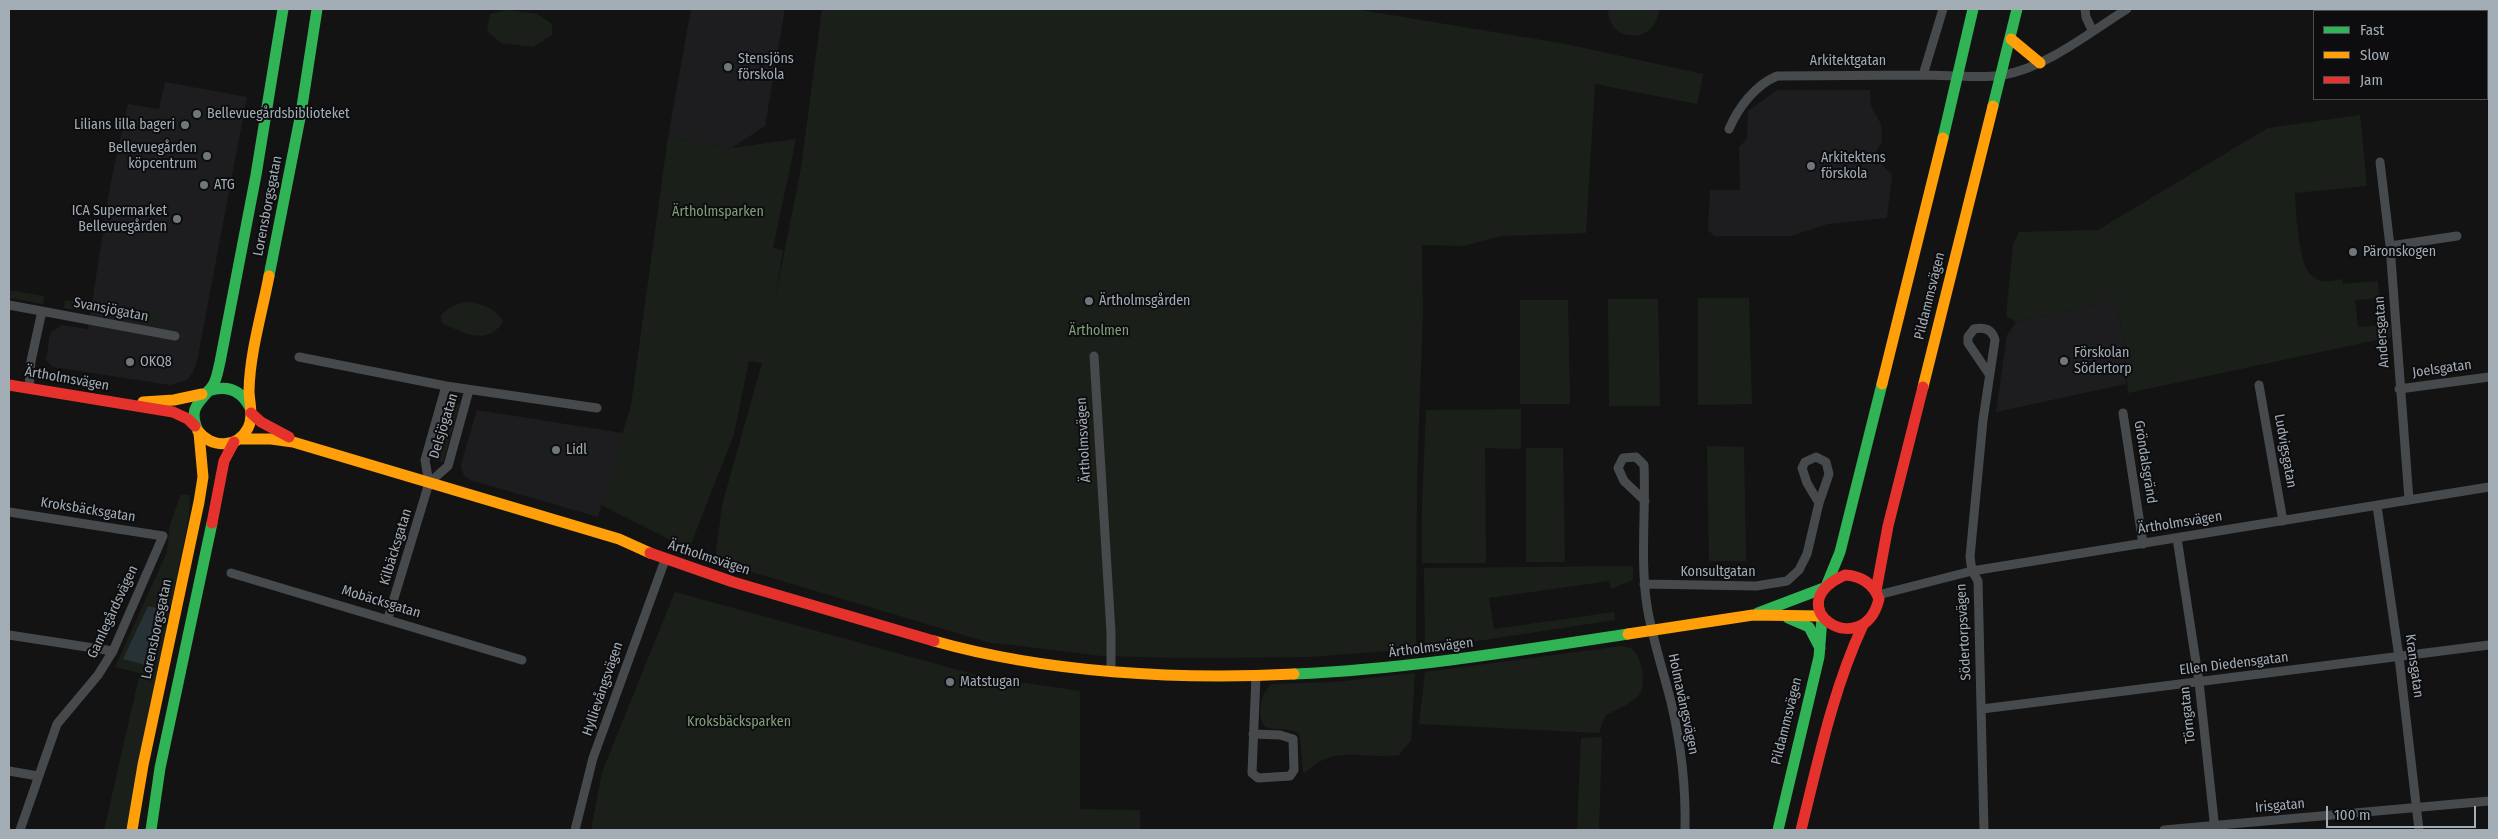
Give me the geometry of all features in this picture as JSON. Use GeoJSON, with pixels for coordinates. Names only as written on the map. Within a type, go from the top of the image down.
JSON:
{"type":"FeatureCollection","features":[{"type":"Feature","properties":{"kind":"main road","name":"Lorensborgsgatan"},"geometry":{"type":"LineString","coordinates":[[132,830],[143,765],[201,492],[203,477],[194,409],[214,383],[220,362],[261,146],[283,9]]}},
{"type":"Feature","properties":{"kind":"main road","name":"Lorensborgsgatan"},"geometry":{"type":"LineString","coordinates":[[151,830],[160,768],[219,491],[221,471],[237,441],[248,428],[251,411],[249,381],[298,132],[317,9]]}},
{"type":"Feature","properties":{"kind":"main road","name":"Pildammsvägen"},"geometry":{"type":"LineString","coordinates":[[1825,586],[1840,552],[1921,230],[1973,9]]}},
{"type":"Feature","properties":{"kind":"main road","name":"Pildammsvägen"},"geometry":{"type":"LineString","coordinates":[[1877,593],[1888,526],[2017,9]]}},
{"type":"Feature","properties":{"kind":"main road"},"geometry":{"type":"LineString","coordinates":[[2011,39],[2040,63]]}},
{"type":"Feature","properties":{"kind":"main road","name":"Ärtholmsvägen"},"geometry":{"type":"LineString","coordinates":[[9,384],[172,412],[188,419],[197,429]]}},
{"type":"Feature","properties":{"kind":"main road"},"geometry":{"type":"LineString","coordinates":[[205,393],[216,388],[233,389],[241,394],[251,411]]}},
{"type":"Feature","properties":{"kind":"main road","name":"Ärtholmsvägen"},"geometry":{"type":"LineString","coordinates":[[121,403],[174,400],[205,393]]}},
{"type":"Feature","properties":{"kind":"main road","name":"Ärtholmsvägen"},"geometry":{"type":"LineString","coordinates":[[251,411],[268,427],[305,446]]}},
{"type":"Feature","properties":{"kind":"main road"},"geometry":{"type":"LineString","coordinates":[[197,429],[211,442],[218,444],[237,441]]}},
{"type":"Feature","properties":{"kind":"main road","name":"Ärtholmsvägen"},"geometry":{"type":"LineString","coordinates":[[237,441],[271,439],[305,446],[619,539],[665,560],[830,612],[977,653],[1111,672],[1256,676],[1314,675],[1395,668],[1752,615],[1783,616],[1802,614],[1821,617],[1828,623],[1845,629],[1863,625]]}},
{"type":"Feature","properties":{"kind":"main road","name":"Ärtholmsvägen"},"geometry":{"type":"LineString","coordinates":[[1752,615],[1825,586],[1838,578],[1851,575],[1866,582],[1877,593]]}},
{"type":"Feature","properties":{"kind":"main road"},"geometry":{"type":"LineString","coordinates":[[1821,617],[1818,601],[1825,586]]}},
{"type":"Feature","properties":{"kind":"main road"},"geometry":{"type":"LineString","coordinates":[[1801,830],[1815,772],[1851,651],[1863,625],[1877,609],[1877,593]]}},
{"type":"Feature","properties":{"kind":"main road"},"geometry":{"type":"LineString","coordinates":[[1783,616],[1800,621],[1810,627],[1820,650]]}},
{"type":"Feature","properties":{"kind":"main road","name":"Pildammsvägen"},"geometry":{"type":"LineString","coordinates":[[1778,830],[1820,650],[1821,617]]}},
{"type":"Feature","properties":{"kind":"street"},"geometry":{"type":"LineString","coordinates":[[1923,75],[1943,9]]}},
{"type":"Feature","properties":{"kind":"street"},"geometry":{"type":"LineString","coordinates":[[2085,9],[2086,17],[2092,30]]}},
{"type":"Feature","properties":{"kind":"street","name":"Arkitektgatan"},"geometry":{"type":"LineString","coordinates":[[1729,129],[1738,108],[1770,78],[1777,76],[2001,76],[2023,71],[2040,63],[2128,9]]}},
{"type":"Feature","properties":{"kind":"street","name":"Andersgatan"},"geometry":{"type":"LineString","coordinates":[[2380,162],[2390,246],[2399,389],[2409,500]]}},
{"type":"Feature","properties":{"kind":"street"},"geometry":{"type":"LineString","coordinates":[[2390,246],[2457,236]]}},
{"type":"Feature","properties":{"kind":"street","name":"Svansjögatan"},"geometry":{"type":"LineString","coordinates":[[9,305],[176,336]]}},
{"type":"Feature","properties":{"kind":"street"},"geometry":{"type":"LineString","coordinates":[[29,387],[42,311]]}},
{"type":"Feature","properties":{"kind":"street","name":"Södertorpsvägen"},"geometry":{"type":"LineString","coordinates":[[1984,830],[1978,581],[1972,571],[1970,556],[1989,374],[1995,340],[1993,334],[1987,329],[1974,329],[1968,337],[1968,343],[1989,374]]}},
{"type":"Feature","properties":{"kind":"street","name":"Ärtholmsvägen"},"geometry":{"type":"LineString","coordinates":[[1094,356],[1111,632],[1111,672]]}},
{"type":"Feature","properties":{"kind":"street","name":"Delsjögatan"},"geometry":{"type":"LineString","coordinates":[[299,358],[469,390],[597,408]]}},
{"type":"Feature","properties":{"kind":"street","name":"Joelsgatan"},"geometry":{"type":"LineString","coordinates":[[2399,389],[2489,377]]}},
{"type":"Feature","properties":{"kind":"street","name":"Ludvigsgatan"},"geometry":{"type":"LineString","coordinates":[[2259,385],[2283,521]]}},
{"type":"Feature","properties":{"kind":"street","name":"Delsjögatan"},"geometry":{"type":"LineString","coordinates":[[429,483],[426,460],[446,386]]}},
{"type":"Feature","properties":{"kind":"street","name":"Delsjögatan"},"geometry":{"type":"LineString","coordinates":[[429,483],[448,466],[469,390]]}},
{"type":"Feature","properties":{"kind":"street","name":"Gröndalsgränd"},"geometry":{"type":"LineString","coordinates":[[2123,413],[2144,544]]}},
{"type":"Feature","properties":{"kind":"street"},"geometry":{"type":"LineString","coordinates":[[1644,501],[1620,475],[1618,468],[1623,458],[1630,456],[1641,460],[1644,465],[1644,501],[1644,584]]}},
{"type":"Feature","properties":{"kind":"street","name":"Konsultgatan"},"geometry":{"type":"LineString","coordinates":[[1644,584],[1756,586],[1779,584],[1799,570],[1807,554],[1819,503],[1829,474],[1826,462],[1816,457],[1805,462],[1802,468],[1803,476],[1819,503]]}},
{"type":"Feature","properties":{"kind":"street","name":"Kilbäcksgatan"},"geometry":{"type":"LineString","coordinates":[[388,618],[429,483]]}},
{"type":"Feature","properties":{"kind":"street","name":"Ärtholmsvägen"},"geometry":{"type":"LineString","coordinates":[[1877,593],[1972,571],[2489,487]]}},
{"type":"Feature","properties":{"kind":"street","name":"Kransgatan"},"geometry":{"type":"LineString","coordinates":[[2377,506],[2399,657],[2418,808],[2419,830]]}},
{"type":"Feature","properties":{"kind":"street","name":"Kroksbäcksgatan"},"geometry":{"type":"LineString","coordinates":[[9,512],[163,536]]}},
{"type":"Feature","properties":{"kind":"street","name":"Gamlegårdsvägen"},"geometry":{"type":"LineString","coordinates":[[20,830],[57,724],[98,675],[113,652],[163,536]]}},
{"type":"Feature","properties":{"kind":"street","name":"Törngatan"},"geometry":{"type":"LineString","coordinates":[[2177,538],[2199,682],[2215,828]]}},
{"type":"Feature","properties":{"kind":"street","name":"Hyllievångsvägen"},"geometry":{"type":"LineString","coordinates":[[575,830],[594,758],[665,560]]}},
{"type":"Feature","properties":{"kind":"street","name":"Mobäcksgatan"},"geometry":{"type":"LineString","coordinates":[[231,573],[388,618],[522,660]]}},
{"type":"Feature","properties":{"kind":"street","name":"Holmavångsvägen"},"geometry":{"type":"LineString","coordinates":[[1644,584],[1680,746],[1686,792],[1684,830]]}},
{"type":"Feature","properties":{"kind":"street"},"geometry":{"type":"LineString","coordinates":[[9,635],[113,652]]}},
{"type":"Feature","properties":{"kind":"street","name":"Ellen Diedensgatan"},"geometry":{"type":"LineString","coordinates":[[1982,709],[2489,645]]}},
{"type":"Feature","properties":{"kind":"street"},"geometry":{"type":"LineString","coordinates":[[1253,734],[1280,735],[1293,739],[1294,770],[1290,776],[1278,778],[1254,776],[1252,768],[1253,734],[1256,676]]}},
{"type":"Feature","properties":{"kind":"street"},"geometry":{"type":"LineString","coordinates":[[9,771],[38,776]]}},
{"type":"Feature","properties":{"kind":"street","name":"Irisgatan"},"geometry":{"type":"LineString","coordinates":[[2164,830],[2215,828],[2489,801]]}},
{"type":"Feature","properties":{"kind":"shaded area","name":"Stensjöns förskola"},"geometry":{"type":"Polygon","coordinates":[[[691,9],[785,9],[765,126],[732,148],[668,137],[691,9]]]}},
{"type":"Feature","properties":{"kind":"shaded area"},"geometry":{"type":"Polygon","coordinates":[[[165,82],[247,97],[197,361],[193,372],[187,380],[170,385],[53,367],[46,360],[50,333],[62,325],[88,329],[110,186],[128,104],[159,109],[165,82]]]}},
{"type":"Feature","properties":{"kind":"shaded area","name":"Arkitektens förskola"},"geometry":{"type":"Polygon","coordinates":[[[1777,90],[1870,90],[1871,106],[1881,124],[1882,141],[1874,156],[1892,175],[1887,218],[1828,224],[1791,236],[1714,236],[1708,230],[1710,190],[1740,190],[1739,147],[1747,139],[1748,111],[1777,90]]]}},
{"type":"Feature","properties":{"kind":"shaded area","name":"Förskolan Södertorp"},"geometry":{"type":"Polygon","coordinates":[[[2116,300],[2124,339],[2126,384],[1996,412],[2007,335],[2016,322],[2116,300]]]}},
{"type":"Feature","properties":{"kind":"shaded area"},"geometry":{"type":"Polygon","coordinates":[[[477,410],[623,433],[598,517],[470,480],[464,476],[461,467],[462,461],[477,410]]]}},
{"type":"Feature","properties":{"kind":"shaded area"},"geometry":{"type":"Polygon","coordinates":[[[148,606],[161,609],[149,666],[123,659],[148,606]]]}},
{"type":"Feature","properties":{"kind":"green space","name":"Ärtholmen"},"geometry":{"type":"Polygon","coordinates":[[[822,9],[1355,9],[1566,44],[1703,74],[1697,104],[1595,84],[1586,233],[1502,236],[1464,246],[1422,245],[1423,314],[1417,474],[1416,649],[1308,657],[1183,658],[1102,656],[987,642],[715,561],[722,505],[762,363],[749,361],[734,434],[689,549],[601,505],[631,405],[668,137],[732,148],[796,139],[773,248],[783,250],[774,304],[801,168],[822,9]]]}},
{"type":"Feature","properties":{"kind":"green space"},"geometry":{"type":"Polygon","coordinates":[[[1608,9],[1659,9],[1656,21],[1650,29],[1642,34],[1633,36],[1624,34],[1616,29],[1610,21],[1608,9]]]}},
{"type":"Feature","properties":{"kind":"green space"},"geometry":{"type":"Polygon","coordinates":[[[508,10],[537,14],[552,24],[552,35],[533,47],[501,43],[487,31],[490,14],[508,10]]]}},
{"type":"Feature","properties":{"kind":"green space"},"geometry":{"type":"Polygon","coordinates":[[[2360,115],[2367,186],[2295,193],[2299,238],[2307,270],[2316,279],[2327,281],[2342,279],[2343,284],[2378,281],[2379,298],[2355,300],[2358,327],[2391,325],[2391,337],[2128,393],[2124,339],[2116,300],[2016,322],[2006,316],[2013,244],[2019,232],[2098,230],[2268,128],[2360,115]]]}},
{"type":"Feature","properties":{"kind":"green space"},"geometry":{"type":"Polygon","coordinates":[[[9,290],[44,296],[43,304],[9,298],[9,290]]]}},
{"type":"Feature","properties":{"kind":"green space"},"geometry":{"type":"Polygon","coordinates":[[[1698,298],[1749,298],[1752,404],[1698,405],[1698,298]]]}},
{"type":"Feature","properties":{"kind":"green space"},"geometry":{"type":"Polygon","coordinates":[[[1608,299],[1658,299],[1660,406],[1609,406],[1608,299]]]}},
{"type":"Feature","properties":{"kind":"green space"},"geometry":{"type":"Polygon","coordinates":[[[65,300],[100,306],[98,313],[64,308],[65,300]]]}},
{"type":"Feature","properties":{"kind":"green space"},"geometry":{"type":"Polygon","coordinates":[[[1520,300],[1568,300],[1570,404],[1520,404],[1520,300]]]}},
{"type":"Feature","properties":{"kind":"green space"},"geometry":{"type":"Polygon","coordinates":[[[465,302],[476,303],[491,309],[503,321],[491,334],[483,336],[467,334],[442,323],[441,315],[449,308],[465,302]]]}},
{"type":"Feature","properties":{"kind":"green space"},"geometry":{"type":"Polygon","coordinates":[[[110,308],[163,316],[161,324],[110,315],[110,308]]]}},
{"type":"Feature","properties":{"kind":"green space"},"geometry":{"type":"Polygon","coordinates":[[[451,403],[460,404],[443,462],[434,460],[451,403]]]}},
{"type":"Feature","properties":{"kind":"green space"},"geometry":{"type":"Polygon","coordinates":[[[1521,409],[1521,449],[1485,448],[1486,563],[1422,563],[1426,410],[1521,409]]]}},
{"type":"Feature","properties":{"kind":"green space"},"geometry":{"type":"Polygon","coordinates":[[[1707,446],[1744,447],[1746,561],[1709,561],[1707,446]]]}},
{"type":"Feature","properties":{"kind":"green space"},"geometry":{"type":"Polygon","coordinates":[[[1526,448],[1563,448],[1565,562],[1526,562],[1526,448]]]}},
{"type":"Feature","properties":{"kind":"green space"},"geometry":{"type":"Polygon","coordinates":[[[181,494],[190,495],[189,517],[151,702],[128,830],[104,830],[140,673],[115,667],[167,552],[170,524],[181,494]]]}},
{"type":"Feature","properties":{"kind":"green space"},"geometry":{"type":"Polygon","coordinates":[[[1633,566],[1633,580],[1611,589],[1609,581],[1489,598],[1494,629],[1614,612],[1615,620],[1425,649],[1424,568],[1633,566]]]}},
{"type":"Feature","properties":{"kind":"green space","name":"Kroksbäcksparken"},"geometry":{"type":"Polygon","coordinates":[[[675,592],[984,677],[1080,691],[1080,809],[1140,810],[1140,830],[591,830],[602,772],[675,592]]]}},
{"type":"Feature","properties":{"kind":"green space"},"geometry":{"type":"Polygon","coordinates":[[[1622,646],[1632,649],[1639,659],[1643,685],[1639,695],[1632,701],[1605,716],[1599,733],[1419,724],[1425,672],[1622,646]]]}},
{"type":"Feature","properties":{"kind":"green space"},"geometry":{"type":"Polygon","coordinates":[[[1415,673],[1411,740],[1399,755],[1338,755],[1316,764],[1305,773],[1303,772],[1300,736],[1297,732],[1270,728],[1262,722],[1262,699],[1272,684],[1334,682],[1415,673]]]}},
{"type":"Feature","properties":{"kind":"green space"},"geometry":{"type":"Polygon","coordinates":[[[1602,737],[1599,830],[1577,830],[1581,738],[1602,737]]]}},
{"type":"Feature","properties":{"kind":"traffic: fast"},"geometry":{"type":"LineString","coordinates":[[198,431],[195,423],[195,410],[214,383],[220,362],[256,175],[283,9]]}},
{"type":"Feature","properties":{"kind":"traffic: fast"},"geometry":{"type":"LineString","coordinates":[[269,276],[301,113],[317,9]]}},
{"type":"Feature","properties":{"kind":"traffic: fast"},"geometry":{"type":"LineString","coordinates":[[1943,138],[1973,9]]}},
{"type":"Feature","properties":{"kind":"traffic: fast"},"geometry":{"type":"LineString","coordinates":[[1993,106],[2017,9]]}},
{"type":"Feature","properties":{"kind":"traffic: fast"},"geometry":{"type":"LineString","coordinates":[[1827,584],[1840,552],[1882,384]]}},
{"type":"Feature","properties":{"kind":"traffic: fast"},"geometry":{"type":"LineString","coordinates":[[208,391],[221,388],[232,390],[237,392],[249,406]]}},
{"type":"Feature","properties":{"kind":"traffic: fast"},"geometry":{"type":"LineString","coordinates":[[151,830],[160,768],[212,523]]}},
{"type":"Feature","properties":{"kind":"traffic: fast"},"geometry":{"type":"LineString","coordinates":[[1758,613],[1824,588]]}},
{"type":"Feature","properties":{"kind":"traffic: fast"},"geometry":{"type":"LineString","coordinates":[[1788,618],[1809,627],[1820,648]]}},
{"type":"Feature","properties":{"kind":"traffic: fast"},"geometry":{"type":"LineString","coordinates":[[1778,830],[1819,657],[1822,618]]}},
{"type":"Feature","properties":{"kind":"traffic: fast"},"geometry":{"type":"LineString","coordinates":[[1294,674],[1420,664],[1628,634]]}},
{"type":"Feature","properties":{"kind":"traffic: slow"},"geometry":{"type":"LineString","coordinates":[[2011,39],[2040,63]]}},
{"type":"Feature","properties":{"kind":"traffic: slow"},"geometry":{"type":"LineString","coordinates":[[1923,387],[1993,106]]}},
{"type":"Feature","properties":{"kind":"traffic: slow"},"geometry":{"type":"LineString","coordinates":[[1882,384],[1943,138]]}},
{"type":"Feature","properties":{"kind":"traffic: slow"},"geometry":{"type":"LineString","coordinates":[[198,431],[210,441],[224,444],[238,440],[250,424],[250,376],[269,276]]}},
{"type":"Feature","properties":{"kind":"traffic: slow"},"geometry":{"type":"LineString","coordinates":[[143,402],[174,400],[202,394]]}},
{"type":"Feature","properties":{"kind":"traffic: slow"},"geometry":{"type":"LineString","coordinates":[[132,830],[143,765],[199,502],[203,477],[199,433]]}},
{"type":"Feature","properties":{"kind":"traffic: slow"},"geometry":{"type":"LineString","coordinates":[[239,439],[271,439],[293,442],[619,539],[650,553]]}},
{"type":"Feature","properties":{"kind":"traffic: slow"},"geometry":{"type":"LineString","coordinates":[[1628,634],[1753,615],[1821,616]]}},
{"type":"Feature","properties":{"kind":"traffic: slow"},"geometry":{"type":"LineString","coordinates":[[934,641],[977,652],[1022,660],[1113,672],[1205,676],[1294,674]]}},
{"type":"Feature","properties":{"kind":"traffic: jam"},"geometry":{"type":"LineString","coordinates":[[9,385],[173,412],[188,419],[195,426]]}},
{"type":"Feature","properties":{"kind":"traffic: jam"},"geometry":{"type":"LineString","coordinates":[[1876,591],[1888,526],[1923,387]]}},
{"type":"Feature","properties":{"kind":"traffic: jam"},"geometry":{"type":"LineString","coordinates":[[251,413],[261,422],[289,437]]}},
{"type":"Feature","properties":{"kind":"traffic: jam"},"geometry":{"type":"LineString","coordinates":[[212,523],[224,461],[234,442]]}},
{"type":"Feature","properties":{"kind":"traffic: jam"},"geometry":{"type":"LineString","coordinates":[[650,553],[733,582],[934,641]]}},
{"type":"Feature","properties":{"kind":"traffic: jam"},"geometry":{"type":"LineString","coordinates":[[1845,575],[1866,581],[1879,599],[1870,618],[1857,627],[1843,628],[1830,623],[1821,613],[1819,601],[1826,588],[1845,575]]}},
{"type":"Feature","properties":{"kind":"traffic: jam"},"geometry":{"type":"LineString","coordinates":[[1801,830],[1835,700],[1852,649],[1863,625]]}},
{"type":"Feature","properties":{"kind":"place","name":"Stensjöns förskola"},"geometry":{"type":"Point","coordinates":[728,67]}},
{"type":"Feature","properties":{"kind":"place","name":"Bellevuegårdsbiblioteket"},"geometry":{"type":"Point","coordinates":[197,114]}},
{"type":"Feature","properties":{"kind":"place","name":"Lilians lilla bageri"},"geometry":{"type":"Point","coordinates":[185,125]}},
{"type":"Feature","properties":{"kind":"place","name":"Bellevuegården köpcentrum"},"geometry":{"type":"Point","coordinates":[207,156]}},
{"type":"Feature","properties":{"kind":"place","name":"Arkitektens förskola"},"geometry":{"type":"Point","coordinates":[1811,166]}},
{"type":"Feature","properties":{"kind":"place","name":"ATG"},"geometry":{"type":"Point","coordinates":[204,185]}},
{"type":"Feature","properties":{"kind":"place","name":"ICA Supermarket Bellevuegården"},"geometry":{"type":"Point","coordinates":[177,219]}},
{"type":"Feature","properties":{"kind":"place","name":"Päronskogen"},"geometry":{"type":"Point","coordinates":[2353,252]}},
{"type":"Feature","properties":{"kind":"place","name":"Ärtholmsgården"},"geometry":{"type":"Point","coordinates":[1089,301]}},
{"type":"Feature","properties":{"kind":"place","name":"Förskolan Södertorp"},"geometry":{"type":"Point","coordinates":[2064,361]}},
{"type":"Feature","properties":{"kind":"place","name":"OKQ8"},"geometry":{"type":"Point","coordinates":[130,362]}},
{"type":"Feature","properties":{"kind":"place","name":"Lidl"},"geometry":{"type":"Point","coordinates":[556,450]}},
{"type":"Feature","properties":{"kind":"place","name":"Matstugan"},"geometry":{"type":"Point","coordinates":[950,682]}},
{"type":"Feature","properties":{"kind":"park label","name":"Ärtholmsparken"},"geometry":{"type":"Point","coordinates":[718,212]}}]}
